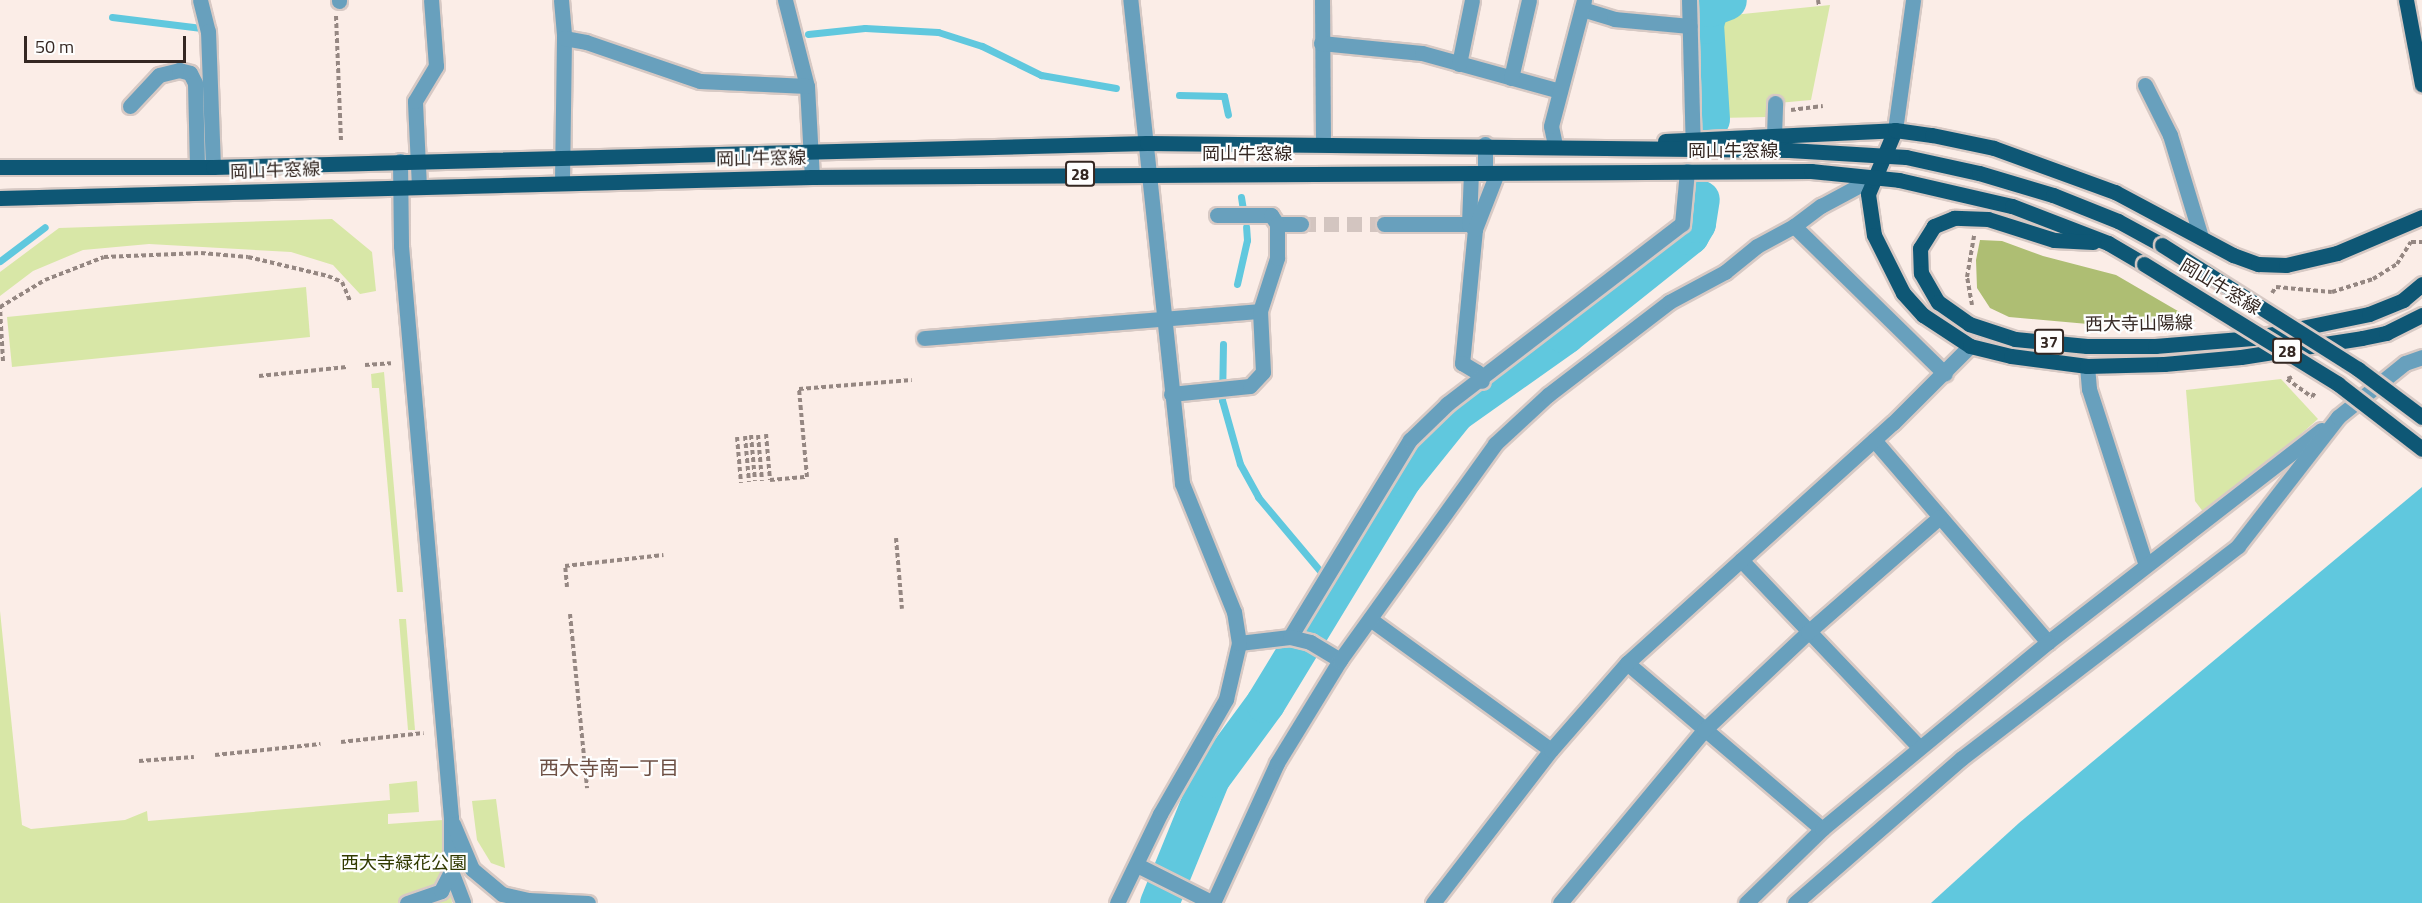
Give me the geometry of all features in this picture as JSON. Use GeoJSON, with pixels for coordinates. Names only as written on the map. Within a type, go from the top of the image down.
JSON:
{"type":"FeatureCollection","features":[{"type":"Feature","properties":{"kind":"main road"},"geometry":{"type":"LineString","coordinates":[[2406,0],[2422,85]]}},
{"type":"Feature","properties":{"kind":"main road"},"geometry":{"type":"LineString","coordinates":[[1693,143],[1895,130],[1994,148],[2115,192],[2258,264],[2286,266],[2337,253],[2422,217]]}},
{"type":"Feature","properties":{"kind":"main road","name":"37"},"geometry":{"type":"LineString","coordinates":[[1895,130],[1868,194],[1869,219],[1891,275],[1923,315],[1970,346],[2011,356],[2087,366],[2241,357],[2386,333],[2422,315]]}},
{"type":"Feature","properties":{"kind":"main road","name":"岡山牛窓線"},"geometry":{"type":"LineString","coordinates":[[0,167],[213,167],[560,156],[1148,143],[1623,146],[1693,143],[1885,155],[1979,173],[2053,195],[2118,221],[2162,245],[2348,363],[2422,417]]}},
{"type":"Feature","properties":{"kind":"main road","name":"岡山牛窓線"},"geometry":{"type":"LineString","coordinates":[[0,198],[812,177],[1151,173],[1812,171],[1875,177],[2012,206],[2108,243],[2338,384],[2422,449]]}},
{"type":"Feature","properties":{"kind":"main road","name":"西大寺山陽線"},"geometry":{"type":"LineString","coordinates":[[2108,243],[2054,240],[1988,219],[1954,218],[1934,226],[1920,248],[1921,273],[1938,302],[1969,324],[2015,339],[2087,346],[2155,346],[2253,338],[2369,314],[2403,300],[2422,284]]}},
{"type":"Feature","properties":{"kind":"street"},"geometry":{"type":"LineString","coordinates":[[200,0],[208,31],[213,167]]}},
{"type":"Feature","properties":{"kind":"street"},"geometry":{"type":"LineString","coordinates":[[419,187],[415,101],[436,66],[430,0]]}},
{"type":"Feature","properties":{"kind":"street"},"geometry":{"type":"LineString","coordinates":[[561,0],[564,38],[560,156],[562,183]]}},
{"type":"Feature","properties":{"kind":"street"},"geometry":{"type":"LineString","coordinates":[[785,0],[807,86],[812,177]]}},
{"type":"Feature","properties":{"kind":"street"},"geometry":{"type":"LineString","coordinates":[[1117,903],[1160,814],[1226,699],[1239,643],[1234,612],[1182,483],[1148,143],[1130,0]]}},
{"type":"Feature","properties":{"kind":"street"},"geometry":{"type":"LineString","coordinates":[[1322,0],[1323,143]]}},
{"type":"Feature","properties":{"kind":"street"},"geometry":{"type":"LineString","coordinates":[[1459,64],[1472,0]]}},
{"type":"Feature","properties":{"kind":"street"},"geometry":{"type":"LineString","coordinates":[[1511,78],[1529,0]]}},
{"type":"Feature","properties":{"kind":"street"},"geometry":{"type":"LineString","coordinates":[[1689,0],[1693,143]]}},
{"type":"Feature","properties":{"kind":"street"},"geometry":{"type":"LineString","coordinates":[[1895,130],[1913,0]]}},
{"type":"Feature","properties":{"kind":"street"},"geometry":{"type":"LineString","coordinates":[[1555,145],[1551,126],[1583,4],[1614,19],[1690,26]]}},
{"type":"Feature","properties":{"kind":"street"},"geometry":{"type":"LineString","coordinates":[[564,38],[596,45],[700,81],[807,86]]}},
{"type":"Feature","properties":{"kind":"street"},"geometry":{"type":"LineString","coordinates":[[1322,43],[1422,53],[1560,91]]}},
{"type":"Feature","properties":{"kind":"street"},"geometry":{"type":"LineString","coordinates":[[130,106],[159,75],[180,70],[190,73],[195,83],[197,166]]}},
{"type":"Feature","properties":{"kind":"street"},"geometry":{"type":"LineString","coordinates":[[2145,85],[2170,135],[2201,237]]}},
{"type":"Feature","properties":{"kind":"street"},"geometry":{"type":"LineString","coordinates":[[1774,136],[1775,107]]}},
{"type":"Feature","properties":{"kind":"street"},"geometry":{"type":"LineString","coordinates":[[1472,226],[1484,173],[1485,144]]}},
{"type":"Feature","properties":{"kind":"street"},"geometry":{"type":"LineString","coordinates":[[400,161],[402,246],[451,818],[452,871],[458,901]]}},
{"type":"Feature","properties":{"kind":"street"},"geometry":{"type":"LineString","coordinates":[[1299,639],[1400,452],[1447,404],[1482,381],[1683,224],[1687,171]]}},
{"type":"Feature","properties":{"kind":"street"},"geometry":{"type":"LineString","coordinates":[[1482,381],[1477,372],[1462,363],[1472,226],[1484,173]]}},
{"type":"Feature","properties":{"kind":"street"},"geometry":{"type":"LineString","coordinates":[[1137,864],[1213,903],[1277,763],[1340,660],[1476,467],[1515,425],[1641,322],[1725,272],[1757,246],[1794,226],[1821,206],[1875,177]]}},
{"type":"Feature","properties":{"kind":"street"},"geometry":{"type":"LineString","coordinates":[[1172,394],[1250,386],[1263,372],[1260,311],[1276,258],[1277,224],[1271,215],[1217,215]]}},
{"type":"Feature","properties":{"kind":"street"},"geometry":{"type":"LineString","coordinates":[[1277,224],[1301,224]]}},
{"type":"Feature","properties":{"kind":"street"},"geometry":{"type":"LineString","coordinates":[[1384,224],[1472,226]]}},
{"type":"Feature","properties":{"kind":"street"},"geometry":{"type":"LineString","coordinates":[[1794,226],[1945,374]]}},
{"type":"Feature","properties":{"kind":"street"},"geometry":{"type":"LineString","coordinates":[[924,338],[1260,311]]}},
{"type":"Feature","properties":{"kind":"street"},"geometry":{"type":"LineString","coordinates":[[1433,903],[1551,750],[1627,663],[1874,440],[1945,374],[1970,346]]}},
{"type":"Feature","properties":{"kind":"street"},"geometry":{"type":"LineString","coordinates":[[1746,903],[1822,829],[1918,746],[2406,363],[2422,357]]}},
{"type":"Feature","properties":{"kind":"street"},"geometry":{"type":"LineString","coordinates":[[2087,366],[2089,389],[2146,565]]}},
{"type":"Feature","properties":{"kind":"street"},"geometry":{"type":"LineString","coordinates":[[1795,903],[1962,758],[2238,546],[2338,417]]}},
{"type":"Feature","properties":{"kind":"street"},"geometry":{"type":"LineString","coordinates":[[1874,440],[2048,642]]}},
{"type":"Feature","properties":{"kind":"street"},"geometry":{"type":"LineString","coordinates":[[1560,903],[1704,730],[1808,632],[1940,517]]}},
{"type":"Feature","properties":{"kind":"street"},"geometry":{"type":"LineString","coordinates":[[1741,560],[1918,746]]}},
{"type":"Feature","properties":{"kind":"street"},"geometry":{"type":"LineString","coordinates":[[1371,619],[1551,750]]}},
{"type":"Feature","properties":{"kind":"street"},"geometry":{"type":"LineString","coordinates":[[1239,643],[1299,639],[1340,660]]}},
{"type":"Feature","properties":{"kind":"street"},"geometry":{"type":"LineString","coordinates":[[1627,663],[1822,829]]}},
{"type":"Feature","properties":{"kind":"street"},"geometry":{"type":"LineString","coordinates":[[451,818],[464,855],[483,880],[502,894],[528,900],[585,903]]}},
{"type":"Feature","properties":{"kind":"street"},"geometry":{"type":"LineString","coordinates":[[458,901],[464,855]]}},
{"type":"Feature","properties":{"kind":"street"},"geometry":{"type":"LineString","coordinates":[[407,903],[441,891],[452,871]]}},
{"type":"Feature","properties":{"kind":"path"},"geometry":{"type":"LineString","coordinates":[[339,0],[341,141]]}},
{"type":"Feature","properties":{"kind":"path"},"geometry":{"type":"LineString","coordinates":[[1818,0],[1819,6]]}},
{"type":"Feature","properties":{"kind":"path"},"geometry":{"type":"LineString","coordinates":[[1775,107],[1823,106]]}},
{"type":"Feature","properties":{"kind":"path"},"geometry":{"type":"LineString","coordinates":[[1973,309],[1968,260],[1976,230]]}},
{"type":"Feature","properties":{"kind":"path"},"geometry":{"type":"LineString","coordinates":[[2271,294],[2276,287],[2332,292],[2373,279],[2397,264],[2411,242],[2422,242]]}},
{"type":"Feature","properties":{"kind":"path"},"geometry":{"type":"LineString","coordinates":[[3,361],[0,307],[45,280],[104,257],[201,253],[248,257],[328,276],[342,282],[350,301]]}},
{"type":"Feature","properties":{"kind":"path"},"geometry":{"type":"LineString","coordinates":[[365,365],[391,363]]}},
{"type":"Feature","properties":{"kind":"path"},"geometry":{"type":"LineString","coordinates":[[259,376],[347,367]]}},
{"type":"Feature","properties":{"kind":"path"},"geometry":{"type":"LineString","coordinates":[[2288,378],[2312,397],[2316,390]]}},
{"type":"Feature","properties":{"kind":"path"},"geometry":{"type":"LineString","coordinates":[[766,434],[770,480],[807,477],[799,389],[912,380]]}},
{"type":"Feature","properties":{"kind":"path"},"geometry":{"type":"LineString","coordinates":[[751,435],[755,482]]}},
{"type":"Feature","properties":{"kind":"path"},"geometry":{"type":"LineString","coordinates":[[758,435],[762,482]]}},
{"type":"Feature","properties":{"kind":"path"},"geometry":{"type":"LineString","coordinates":[[745,436],[749,482]]}},
{"type":"Feature","properties":{"kind":"path"},"geometry":{"type":"LineString","coordinates":[[737,437],[741,483]]}},
{"type":"Feature","properties":{"kind":"path"},"geometry":{"type":"LineString","coordinates":[[896,538],[902,609]]}},
{"type":"Feature","properties":{"kind":"path"},"geometry":{"type":"LineString","coordinates":[[567,587],[565,566],[663,555]]}},
{"type":"Feature","properties":{"kind":"path"},"geometry":{"type":"LineString","coordinates":[[570,614],[571,646],[586,788]]}},
{"type":"Feature","properties":{"kind":"path"},"geometry":{"type":"LineString","coordinates":[[341,742],[424,733]]}},
{"type":"Feature","properties":{"kind":"path"},"geometry":{"type":"LineString","coordinates":[[215,755],[320,744]]}},
{"type":"Feature","properties":{"kind":"path"},"geometry":{"type":"LineString","coordinates":[[139,761],[194,757]]}},
{"type":"Feature","properties":{"kind":"green space"},"geometry":{"type":"Polygon","coordinates":[[[1830,5],[1811,100],[1767,104],[1768,117],[1718,118],[1713,17],[1830,5]]]}},
{"type":"Feature","properties":{"kind":"green space"},"geometry":{"type":"Polygon","coordinates":[[[332,219],[372,252],[376,291],[360,294],[333,265],[291,252],[149,244],[83,250],[33,271],[0,296],[0,272],[59,228],[332,219]]]}},
{"type":"Feature","properties":{"kind":"green space"},"geometry":{"type":"Polygon","coordinates":[[[1980,240],[2002,241],[2043,256],[2116,275],[2195,321],[2088,324],[2009,317],[1990,308],[1977,288],[1976,260],[1980,240]]]}},
{"type":"Feature","properties":{"kind":"green space"},"geometry":{"type":"Polygon","coordinates":[[[306,287],[310,337],[12,367],[7,317],[306,287]]]}},
{"type":"Feature","properties":{"kind":"green space"},"geometry":{"type":"Polygon","coordinates":[[[384,372],[403,592],[397,592],[379,388],[372,388],[371,374],[384,372]]]}},
{"type":"Feature","properties":{"kind":"green space"},"geometry":{"type":"Polygon","coordinates":[[[2281,379],[2318,419],[2242,486],[2204,513],[2195,501],[2186,390],[2281,379]]]}},
{"type":"Feature","properties":{"kind":"green space","name":"西大寺緑花公園"},"geometry":{"type":"Polygon","coordinates":[[[0,611],[22,825],[31,829],[125,820],[147,811],[148,821],[390,800],[389,784],[417,781],[419,812],[388,814],[388,824],[443,820],[452,903],[0,903],[0,611]]]}},
{"type":"Feature","properties":{"kind":"green space"},"geometry":{"type":"Polygon","coordinates":[[[399,619],[406,619],[415,730],[408,730],[399,619]]]}},
{"type":"Feature","properties":{"kind":"green space"},"geometry":{"type":"Polygon","coordinates":[[[496,799],[505,868],[491,863],[477,840],[472,801],[496,799]]]}},
{"type":"Feature","properties":{"kind":"water"},"geometry":{"type":"Polygon","coordinates":[[[2422,487],[2422,903],[1931,903],[2019,823],[2422,487]]]}},
{"type":"Feature","properties":{"kind":"waterway"},"geometry":{"type":"LineString","coordinates":[[1710,119],[1704,24],[1709,7],[1727,0]]}},
{"type":"Feature","properties":{"kind":"waterway"},"geometry":{"type":"LineString","coordinates":[[112,17],[201,28]]}},
{"type":"Feature","properties":{"kind":"waterway"},"geometry":{"type":"LineString","coordinates":[[808,34],[865,28],[938,32],[982,46],[1041,75],[1116,88]]}},
{"type":"Feature","properties":{"kind":"waterway"},"geometry":{"type":"LineString","coordinates":[[1179,95],[1224,96],[1228,115]]}},
{"type":"Feature","properties":{"kind":"waterway"},"geometry":{"type":"LineString","coordinates":[[1241,197],[1243,209]]}},
{"type":"Feature","properties":{"kind":"waterway"},"geometry":{"type":"LineString","coordinates":[[1159,903],[1210,778],[1265,703],[1402,478],[1455,412],[1565,334],[1689,235],[1696,223],[1700,199]]}},
{"type":"Feature","properties":{"kind":"waterway"},"geometry":{"type":"LineString","coordinates":[[0,261],[45,227]]}},
{"type":"Feature","properties":{"kind":"waterway"},"geometry":{"type":"LineString","coordinates":[[1237,284],[1247,240],[1246,227]]}},
{"type":"Feature","properties":{"kind":"waterway"},"geometry":{"type":"LineString","coordinates":[[1223,344],[1222,400],[1240,464],[1258,497],[1321,572]]}},
{"type":"Feature","properties":{"kind":"waterway"},"geometry":{"type":"LineString","coordinates":[[1332,581],[1337,585]]}},
{"type":"Feature","properties":{"kind":"tunnel"},"geometry":{"type":"LineString","coordinates":[[1301,224],[1384,224]]}},
{"type":"Feature","properties":{"kind":"district","name":"西大寺南一丁目"},"geometry":{"type":"Point","coordinates":[609,767]}}]}
